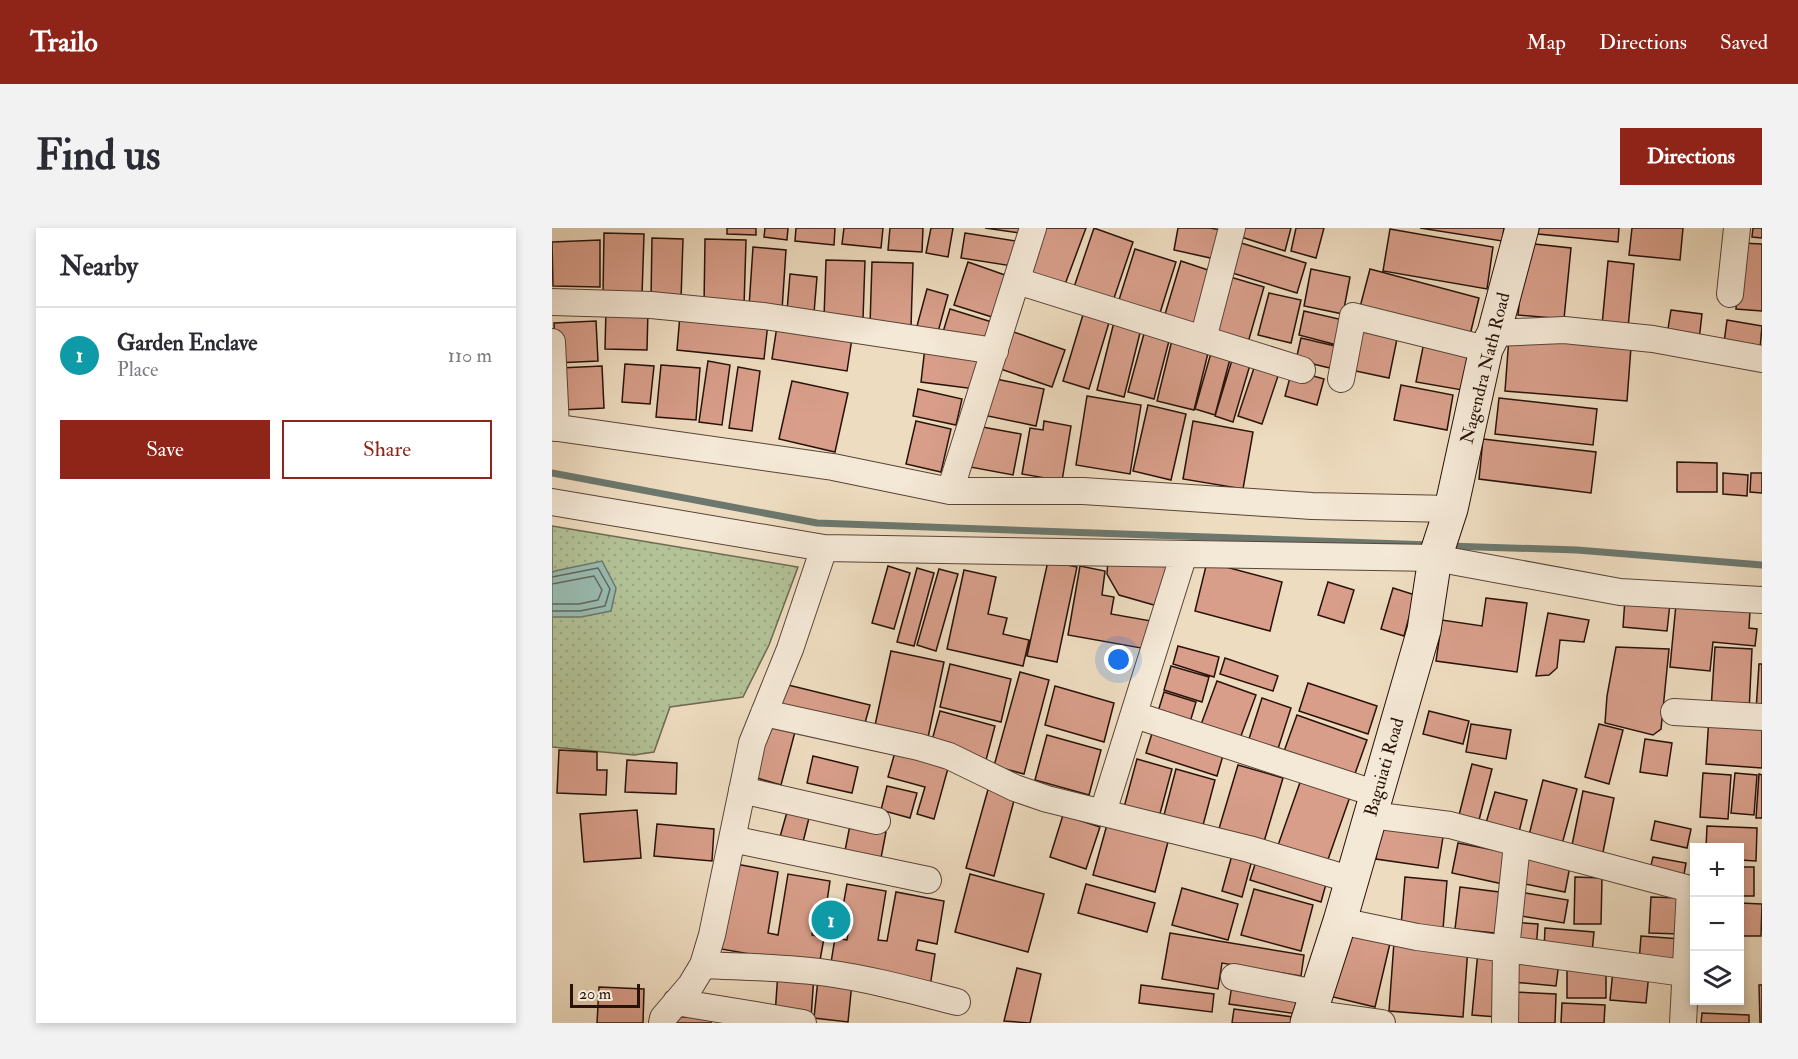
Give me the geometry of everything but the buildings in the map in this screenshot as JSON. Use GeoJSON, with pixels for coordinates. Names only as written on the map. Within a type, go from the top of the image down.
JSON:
{"type":"FeatureCollection","features":[{"type":"Feature","properties":{"kind":"street"},"geometry":{"type":"LineString","coordinates":[[950,491],[1034,228]]}},
{"type":"Feature","properties":{"kind":"street"},"geometry":{"type":"LineString","coordinates":[[1203,339],[1232,228]]}},
{"type":"Feature","properties":{"kind":"street","name":"Nagendra Nath Road"},"geometry":{"type":"LineString","coordinates":[[1451,509],[1490,341],[1522,228]]}},
{"type":"Feature","properties":{"kind":"street"},"geometry":{"type":"LineString","coordinates":[[1730,294],[1737,228]]}},
{"type":"Feature","properties":{"kind":"street"},"geometry":{"type":"LineString","coordinates":[[1017,281],[1302,370]]}},
{"type":"Feature","properties":{"kind":"street"},"geometry":{"type":"LineString","coordinates":[[552,302],[651,305],[764,316],[995,351]]}},
{"type":"Feature","properties":{"kind":"street"},"geometry":{"type":"LineString","coordinates":[[1341,379],[1353,316],[1490,341],[1575,331],[1653,339],[1762,359]]}},
{"type":"Feature","properties":{"kind":"street"},"geometry":{"type":"LineString","coordinates":[[552,342],[554,427],[833,467],[950,491],[1083,491],[1312,506],[1451,509]]}},
{"type":"Feature","properties":{"kind":"street"},"geometry":{"type":"LineString","coordinates":[[552,502],[824,548],[1435,558],[1620,592],[1762,600]]}},
{"type":"Feature","properties":{"kind":"street","name":"Baguiati Road"},"geometry":{"type":"LineString","coordinates":[[1311,1010],[1340,921],[1424,630],[1435,558],[1451,509]]}},
{"type":"Feature","properties":{"kind":"street"},"geometry":{"type":"LineString","coordinates":[[662,1023],[663,1018],[691,985],[704,965],[752,743],[790,649],[824,548]]}},
{"type":"Feature","properties":{"kind":"street"},"geometry":{"type":"LineString","coordinates":[[1103,812],[1184,554]]}},
{"type":"Feature","properties":{"kind":"street"},"geometry":{"type":"LineString","coordinates":[[1674,712],[1762,717]]}},
{"type":"Feature","properties":{"kind":"street"},"geometry":{"type":"LineString","coordinates":[[764,713],[919,747],[949,756],[1015,788],[1047,799],[1249,849],[1352,880]]}},
{"type":"Feature","properties":{"kind":"street"},"geometry":{"type":"LineString","coordinates":[[1135,715],[1374,805],[1690,889],[1683,1023]]}},
{"type":"Feature","properties":{"kind":"street"},"geometry":{"type":"LineString","coordinates":[[742,790],[877,821]]}},
{"type":"Feature","properties":{"kind":"street"},"geometry":{"type":"LineString","coordinates":[[732,839],[928,880]]}},
{"type":"Feature","properties":{"kind":"street"},"geometry":{"type":"LineString","coordinates":[[1504,1023],[1506,949],[1517,844]]}},
{"type":"Feature","properties":{"kind":"street"},"geometry":{"type":"LineString","coordinates":[[1340,921],[1417,937],[1684,973]]}},
{"type":"Feature","properties":{"kind":"street"},"geometry":{"type":"LineString","coordinates":[[704,965],[827,973],[872,981],[957,1002]]}},
{"type":"Feature","properties":{"kind":"street"},"geometry":{"type":"LineString","coordinates":[[1234,977],[1311,1010],[1382,1023]]}},
{"type":"Feature","properties":{"kind":"street"},"geometry":{"type":"LineString","coordinates":[[676,1002],[802,1023]]}},
{"type":"Feature","properties":{"kind":"green space"},"geometry":{"type":"Polygon","coordinates":[[[552,526],[798,567],[769,645],[743,697],[670,707],[654,752],[634,755],[552,747],[552,526]]]}},
{"type":"Feature","properties":{"kind":"water"},"geometry":{"type":"Polygon","coordinates":[[[602,561],[616,588],[611,611],[581,617],[552,617],[552,573],[602,561]]]}},
{"type":"Feature","properties":{"kind":"waterway"},"geometry":{"type":"LineString","coordinates":[[552,473],[817,523],[1430,545]]}},
{"type":"Feature","properties":{"kind":"waterway"},"geometry":{"type":"LineString","coordinates":[[1447,546],[1577,550],[1762,565]]}},
{"type":"Feature","properties":{"kind":"place","name":"Garden Enclave"},"geometry":{"type":"Point","coordinates":[831,920]}}]}
